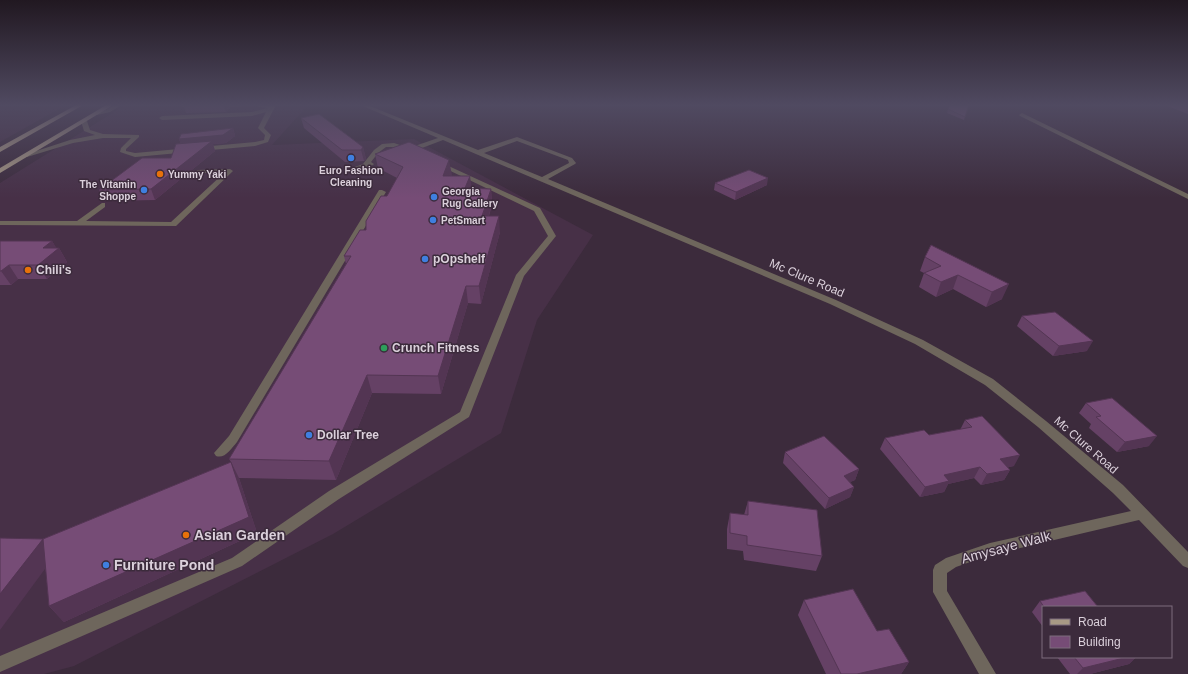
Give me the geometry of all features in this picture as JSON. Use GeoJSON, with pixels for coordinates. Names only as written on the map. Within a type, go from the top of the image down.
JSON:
{"type":"FeatureCollection","features":[{"type":"Feature","properties":{"kind":"main road"},"geometry":{"type":"LineString","coordinates":[[0,150],[26,135]]}},
{"type":"Feature","properties":{"kind":"main road"},"geometry":{"type":"LineString","coordinates":[[0,171],[59,135]]}},
{"type":"Feature","properties":{"kind":"street"},"geometry":{"type":"LineString","coordinates":[[26,155],[72,141],[103,136],[137,136],[123,149],[124,152],[134,155],[256,144],[266,141],[268,135]]}},
{"type":"Feature","properties":{"kind":"street","name":"Mc Clure Road"},"geometry":{"type":"LineString","coordinates":[[438,135],[833,302],[919,342],[995,387],[1042,424],[1106,478],[1188,562]]}},
{"type":"Feature","properties":{"kind":"street"},"geometry":{"type":"LineString","coordinates":[[1064,135],[1188,196]]}},
{"type":"Feature","properties":{"kind":"street"},"geometry":{"type":"LineString","coordinates":[[395,155],[444,138]]}},
{"type":"Feature","properties":{"kind":"street"},"geometry":{"type":"LineString","coordinates":[[479,152],[517,139],[572,161],[573,163],[569,166],[543,179]]}},
{"type":"Feature","properties":{"kind":"street"},"geometry":{"type":"LineString","coordinates":[[0,664],[236,562],[334,495],[465,414],[520,275],[552,236],[537,210],[409,150],[390,144],[379,147],[366,166]]}},
{"type":"Feature","properties":{"kind":"street"},"geometry":{"type":"LineString","coordinates":[[346,172],[380,160]]}},
{"type":"Feature","properties":{"kind":"street"},"geometry":{"type":"LineString","coordinates":[[0,223],[173,224],[230,171],[199,171]]}},
{"type":"Feature","properties":{"kind":"street"},"geometry":{"type":"LineString","coordinates":[[220,453],[233,439],[382,192]]}},
{"type":"Feature","properties":{"kind":"street"},"geometry":{"type":"LineString","coordinates":[[79,223],[102,205]]}},
{"type":"Feature","properties":{"kind":"street","name":"Amysaye Walk"},"geometry":{"type":"LineString","coordinates":[[988,674],[940,592],[940,570],[951,562],[990,549],[1142,514]]}},
{"type":"Feature","properties":{"kind":"shaded area"},"geometry":{"type":"Polygon","coordinates":[[[0,135],[12,135],[0,142],[0,135]]]}},
{"type":"Feature","properties":{"kind":"shaded area"},"geometry":{"type":"Polygon","coordinates":[[[76,135],[281,135],[272,145],[414,139],[593,235],[537,320],[501,433],[333,534],[74,666],[44,674],[0,674],[0,183],[76,135]]]}},
{"type":"Feature","properties":{"kind":"building"},"geometry":{"type":"Polygon","coordinates":[[[180,135],[218,135],[179,139],[180,135]]]}},
{"type":"Feature","properties":{"kind":"building"},"geometry":{"type":"Polygon","coordinates":[[[323,135],[348,135],[363,147],[361,150],[342,150],[323,135]]]}},
{"type":"Feature","properties":{"kind":"building"},"geometry":{"type":"Polygon","coordinates":[[[212,141],[151,189],[99,190],[142,158],[171,158],[176,144],[212,141]]]}},
{"type":"Feature","properties":{"kind":"building"},"geometry":{"type":"Polygon","coordinates":[[[409,142],[449,160],[443,176],[470,176],[465,188],[491,189],[482,216],[499,216],[479,286],[466,286],[438,376],[367,375],[329,461],[229,459],[351,256],[344,256],[360,230],[366,230],[366,221],[381,196],[387,196],[403,167],[375,154],[409,142]]]}},
{"type":"Feature","properties":{"kind":"building"},"geometry":{"type":"Polygon","coordinates":[[[749,170],[768,178],[736,192],[715,183],[749,170]]]}},
{"type":"Feature","properties":{"kind":"building"},"geometry":{"type":"Polygon","coordinates":[[[0,241],[52,241],[43,248],[59,248],[38,265],[9,265],[0,271],[0,241]]]}},
{"type":"Feature","properties":{"kind":"building"},"geometry":{"type":"Polygon","coordinates":[[[931,245],[1009,284],[992,292],[958,275],[941,282],[924,273],[941,266],[925,257],[931,245]]]}},
{"type":"Feature","properties":{"kind":"building"},"geometry":{"type":"Polygon","coordinates":[[[1055,312],[1093,341],[1059,346],[1022,316],[1055,312]]]}},
{"type":"Feature","properties":{"kind":"building"},"geometry":{"type":"Polygon","coordinates":[[[1112,398],[1157,436],[1125,442],[1096,417],[1101,416],[1086,403],[1112,398]]]}},
{"type":"Feature","properties":{"kind":"building"},"geometry":{"type":"Polygon","coordinates":[[[982,416],[1020,455],[1000,459],[1010,470],[987,474],[980,467],[944,475],[949,481],[925,487],[885,438],[924,430],[929,435],[972,427],[965,420],[982,416]]]}},
{"type":"Feature","properties":{"kind":"building"},"geometry":{"type":"Polygon","coordinates":[[[824,436],[859,469],[844,476],[854,487],[829,498],[785,452],[824,436]]]}},
{"type":"Feature","properties":{"kind":"building"},"geometry":{"type":"Polygon","coordinates":[[[231,462],[249,517],[49,606],[43,539],[231,462]]]}},
{"type":"Feature","properties":{"kind":"building"},"geometry":{"type":"Polygon","coordinates":[[[748,501],[817,510],[822,556],[747,545],[747,536],[730,533],[730,513],[748,515],[748,501]]]}},
{"type":"Feature","properties":{"kind":"building"},"geometry":{"type":"Polygon","coordinates":[[[0,538],[43,539],[0,594],[0,538]]]}},
{"type":"Feature","properties":{"kind":"building"},"geometry":{"type":"Polygon","coordinates":[[[853,589],[877,631],[889,629],[909,662],[857,674],[841,674],[804,600],[853,589]]]}},
{"type":"Feature","properties":{"kind":"building"},"geometry":{"type":"Polygon","coordinates":[[[1085,591],[1097,606],[1043,606],[1040,601],[1085,591]]]}},
{"type":"Feature","properties":{"kind":"building"},"geometry":{"type":"Polygon","coordinates":[[[1075,658],[1124,658],[1083,668],[1075,658]]]}},
{"type":"Feature","properties":{"kind":"place","name":"Euro Fashion Cleaning"},"geometry":{"type":"Point","coordinates":[351,158]}},
{"type":"Feature","properties":{"kind":"place","name":"Yummy Yaki"},"geometry":{"type":"Point","coordinates":[160,174]}},
{"type":"Feature","properties":{"kind":"place","name":"The Vitamin Shoppe"},"geometry":{"type":"Point","coordinates":[144,190]}},
{"type":"Feature","properties":{"kind":"place","name":"Georgia Rug Gallery"},"geometry":{"type":"Point","coordinates":[434,197]}},
{"type":"Feature","properties":{"kind":"place","name":"PetSmart"},"geometry":{"type":"Point","coordinates":[433,220]}},
{"type":"Feature","properties":{"kind":"place","name":"pOpshelf"},"geometry":{"type":"Point","coordinates":[425,259]}},
{"type":"Feature","properties":{"kind":"place","name":"Chili's"},"geometry":{"type":"Point","coordinates":[28,270]}},
{"type":"Feature","properties":{"kind":"place","name":"Crunch Fitness"},"geometry":{"type":"Point","coordinates":[384,348]}},
{"type":"Feature","properties":{"kind":"place","name":"Dollar Tree"},"geometry":{"type":"Point","coordinates":[309,435]}},
{"type":"Feature","properties":{"kind":"place","name":"Asian Garden"},"geometry":{"type":"Point","coordinates":[186,535]}},
{"type":"Feature","properties":{"kind":"place","name":"Furniture Pond"},"geometry":{"type":"Point","coordinates":[106,565]}}]}
